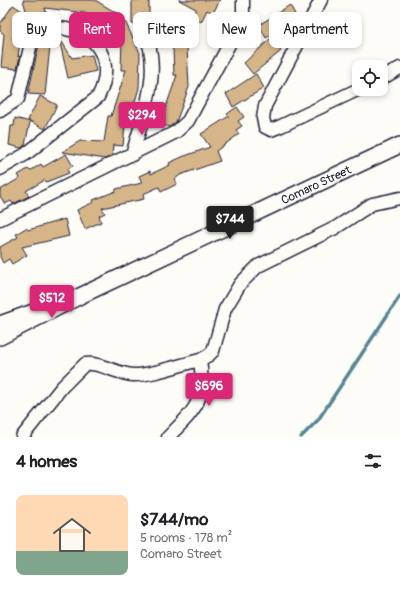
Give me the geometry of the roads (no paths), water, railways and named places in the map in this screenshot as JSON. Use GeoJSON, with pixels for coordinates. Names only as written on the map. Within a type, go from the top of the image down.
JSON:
{"type":"FeatureCollection","features":[{"type":"Feature","properties":{"kind":"street"},"geometry":{"type":"LineString","coordinates":[[321,0],[265,106],[263,118],[265,127],[271,130],[352,92]]}},
{"type":"Feature","properties":{"kind":"street"},"geometry":{"type":"LineString","coordinates":[[0,219],[176,132],[188,121],[239,26],[243,14],[242,1]]}},
{"type":"Feature","properties":{"kind":"street"},"geometry":{"type":"LineString","coordinates":[[0,111],[18,99],[33,36],[40,29],[47,27],[74,30],[91,39],[100,51],[106,72],[104,83],[98,97],[26,154],[0,169]]}},
{"type":"Feature","properties":{"kind":"street"},"geometry":{"type":"LineString","coordinates":[[132,155],[148,95],[152,73],[151,48]]}},
{"type":"Feature","properties":{"kind":"street"},"geometry":{"type":"LineString","coordinates":[[388,74],[400,68]]}},
{"type":"Feature","properties":{"kind":"street","name":"Comaro Street"},"geometry":{"type":"LineString","coordinates":[[0,337],[80,296],[400,145]]}},
{"type":"Feature","properties":{"kind":"street"},"geometry":{"type":"LineString","coordinates":[[22,437],[62,387],[85,364],[92,364],[134,375],[200,360],[212,352],[225,309],[240,284],[258,266],[335,228],[372,204],[400,198]]}},
{"type":"Feature","properties":{"kind":"street","name":"Comaro Street"},"geometry":{"type":"LineString","coordinates":[[0,324],[80,296]]}},
{"type":"Feature","properties":{"kind":"street"},"geometry":{"type":"LineString","coordinates":[[168,437],[189,416],[199,401],[203,381],[200,360]]}},
{"type":"Feature","properties":{"kind":"waterway"},"geometry":{"type":"LineString","coordinates":[[301,437],[318,420],[400,296]]}}]}
